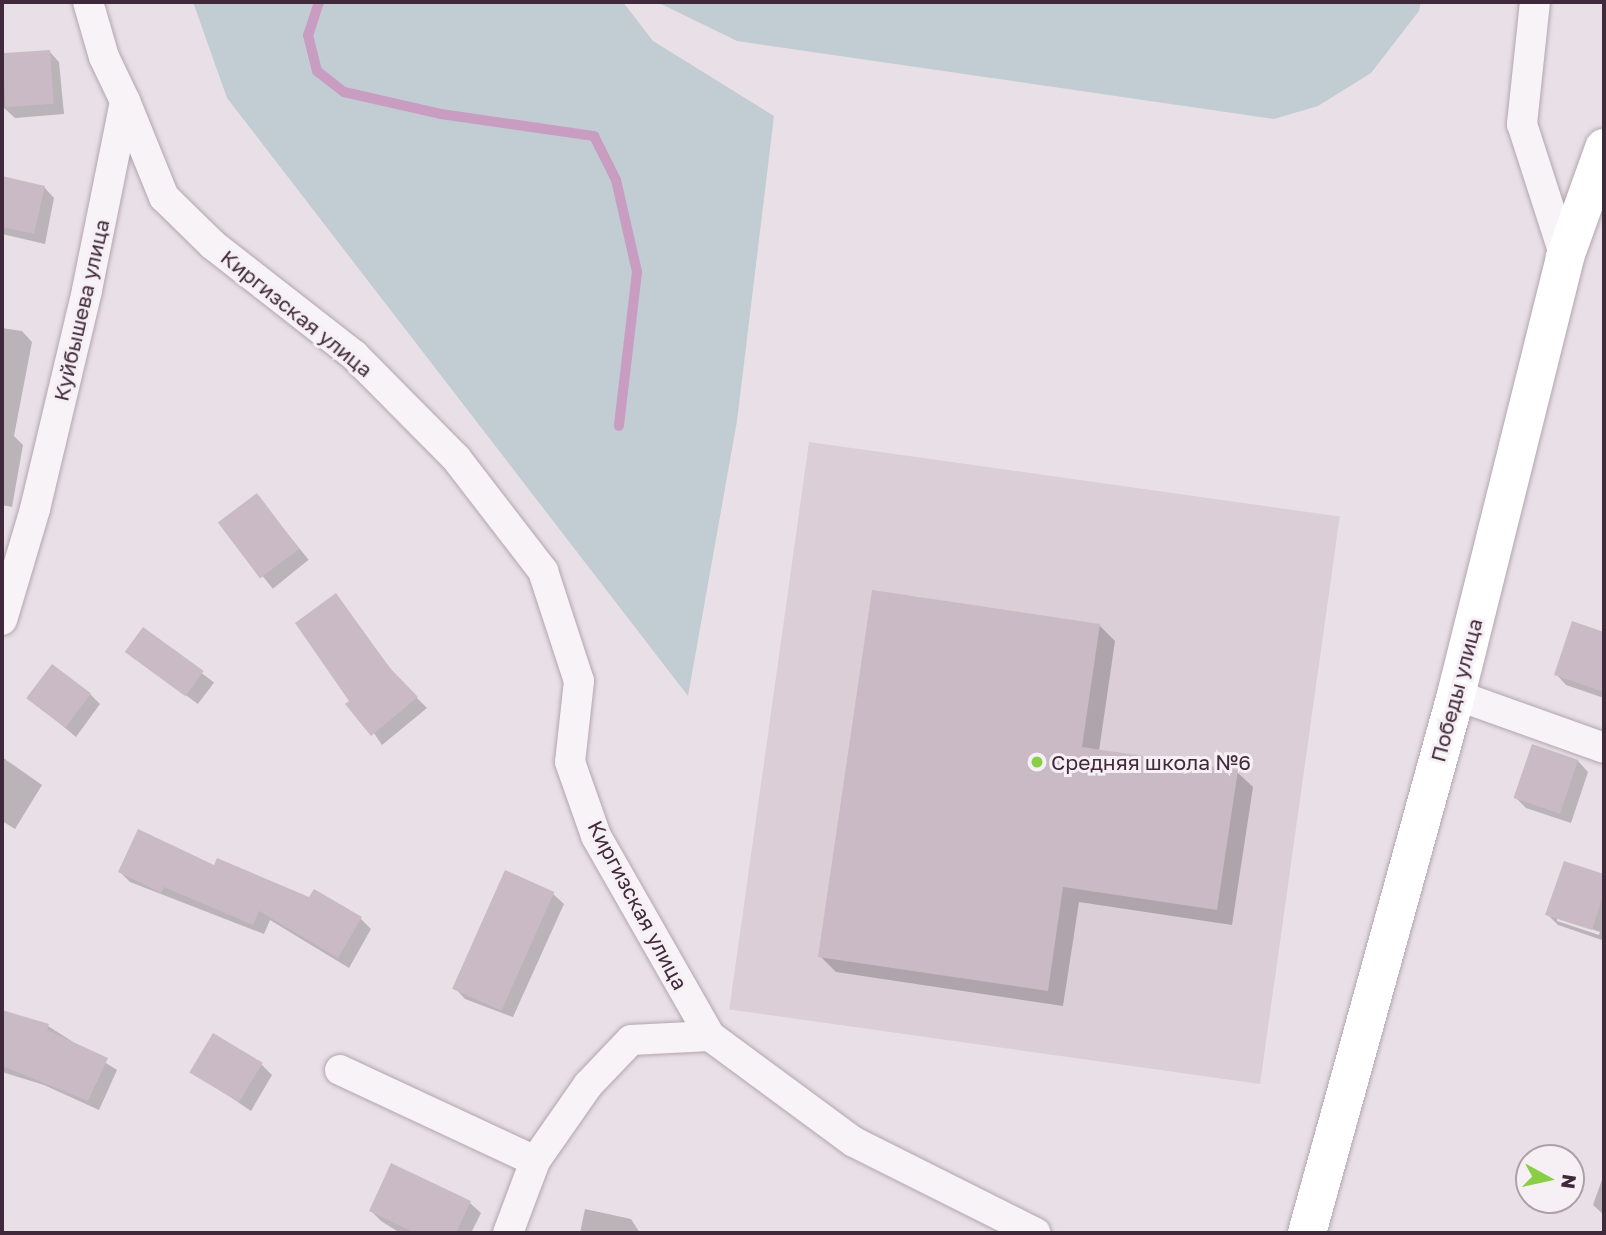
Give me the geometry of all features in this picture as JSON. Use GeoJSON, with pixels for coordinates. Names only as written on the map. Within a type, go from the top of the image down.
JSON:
{"type":"FeatureCollection","features":[{"type":"Feature","properties":{"kind":"street"},"geometry":{"type":"LineString","coordinates":[[88,2],[104,57],[125,101]]}},
{"type":"Feature","properties":{"kind":"street"},"geometry":{"type":"LineString","coordinates":[[1535,2],[1522,124],[1564,257]]}},
{"type":"Feature","properties":{"kind":"street","name":"Куйбышева улица"},"geometry":{"type":"LineString","coordinates":[[2,620],[41,483],[125,101]]}},
{"type":"Feature","properties":{"kind":"street","name":"Киргизская улица"},"geometry":{"type":"LineString","coordinates":[[125,101],[164,197],[213,245],[354,355],[456,458],[542,571],[579,681],[570,762],[596,836],[710,1036],[854,1142],[1036,1233]]}},
{"type":"Feature","properties":{"kind":"street","name":"Победы улица"},"geometry":{"type":"LineString","coordinates":[[1307,1233],[1456,695],[1564,257],[1604,148]]}},
{"type":"Feature","properties":{"kind":"street"},"geometry":{"type":"LineString","coordinates":[[1456,695],[1604,748]]}},
{"type":"Feature","properties":{"kind":"street"},"geometry":{"type":"LineString","coordinates":[[508,1233],[535,1161],[588,1085],[631,1041],[710,1036]]}},
{"type":"Feature","properties":{"kind":"street"},"geometry":{"type":"LineString","coordinates":[[340,1070],[535,1161]]}},
{"type":"Feature","properties":{"kind":"shaded area"},"geometry":{"type":"Polygon","coordinates":[[[193,2],[623,2],[653,41],[774,116],[737,421],[688,696],[227,98],[193,2]]]}},
{"type":"Feature","properties":{"kind":"shaded area"},"geometry":{"type":"Polygon","coordinates":[[[657,2],[1421,2],[1419,11],[1371,73],[1318,106],[1274,119],[737,41],[657,2]]]}},
{"type":"Feature","properties":{"kind":"shaded area","name":"Средняя школа №6"},"geometry":{"type":"Polygon","coordinates":[[[809,442],[1340,517],[1260,1084],[729,1009],[809,442]]]}},
{"type":"Feature","properties":{"kind":"building"},"geometry":{"type":"Polygon","coordinates":[[[50,50],[54,104],[6,107],[2,53],[50,50]]]}},
{"type":"Feature","properties":{"kind":"building"},"geometry":{"type":"Polygon","coordinates":[[[2,176],[45,186],[34,234],[2,227],[2,176]]]}},
{"type":"Feature","properties":{"kind":"building"},"geometry":{"type":"Polygon","coordinates":[[[257,493],[299,549],[260,578],[218,522],[257,493]]]}},
{"type":"Feature","properties":{"kind":"building"},"geometry":{"type":"Polygon","coordinates":[[[872,590],[1100,624],[1082,747],[1238,770],[1217,910],[1063,887],[1048,991],[818,957],[872,590]]]}},
{"type":"Feature","properties":{"kind":"building"},"geometry":{"type":"Polygon","coordinates":[[[336,593],[389,667],[418,697],[371,736],[345,704],[349,701],[295,623],[336,593]]]}},
{"type":"Feature","properties":{"kind":"building"},"geometry":{"type":"Polygon","coordinates":[[[1572,621],[1604,632],[1604,692],[1554,675],[1572,621]]]}},
{"type":"Feature","properties":{"kind":"building"},"geometry":{"type":"Polygon","coordinates":[[[143,627],[204,671],[185,696],[125,652],[143,627]]]}},
{"type":"Feature","properties":{"kind":"building"},"geometry":{"type":"Polygon","coordinates":[[[52,664],[91,693],[65,728],[26,698],[52,664]]]}},
{"type":"Feature","properties":{"kind":"building"},"geometry":{"type":"Polygon","coordinates":[[[1532,744],[1578,760],[1560,814],[1513,798],[1532,744]]]}},
{"type":"Feature","properties":{"kind":"building"},"geometry":{"type":"Polygon","coordinates":[[[138,829],[214,865],[217,858],[309,897],[314,889],[362,917],[338,958],[259,911],[253,925],[164,887],[161,893],[118,872],[138,829]]]}},
{"type":"Feature","properties":{"kind":"building"},"geometry":{"type":"Polygon","coordinates":[[[1564,861],[1604,874],[1604,893],[1592,930],[1545,915],[1564,861]]]}},
{"type":"Feature","properties":{"kind":"building"},"geometry":{"type":"Polygon","coordinates":[[[505,870],[554,892],[501,1011],[452,989],[505,870]]]}},
{"type":"Feature","properties":{"kind":"building"},"geometry":{"type":"Polygon","coordinates":[[[2,1010],[49,1024],[47,1030],[108,1058],[88,1101],[2,1066],[2,1010]]]}},
{"type":"Feature","properties":{"kind":"building"},"geometry":{"type":"Polygon","coordinates":[[[213,1033],[263,1063],[239,1102],[189,1072],[213,1033]]]}},
{"type":"Feature","properties":{"kind":"building"},"geometry":{"type":"Polygon","coordinates":[[[391,1163],[471,1201],[456,1233],[415,1233],[369,1211],[391,1163]]]}},
{"type":"Feature","properties":{"kind":"waterway"},"geometry":{"type":"LineString","coordinates":[[319,2],[308,35],[317,71],[344,92],[441,114],[594,136],[616,180],[637,272],[619,426]]}},
{"type":"Feature","properties":{"kind":"place","name":"Средняя школа №6"},"geometry":{"type":"Point","coordinates":[1037,762]}}]}
